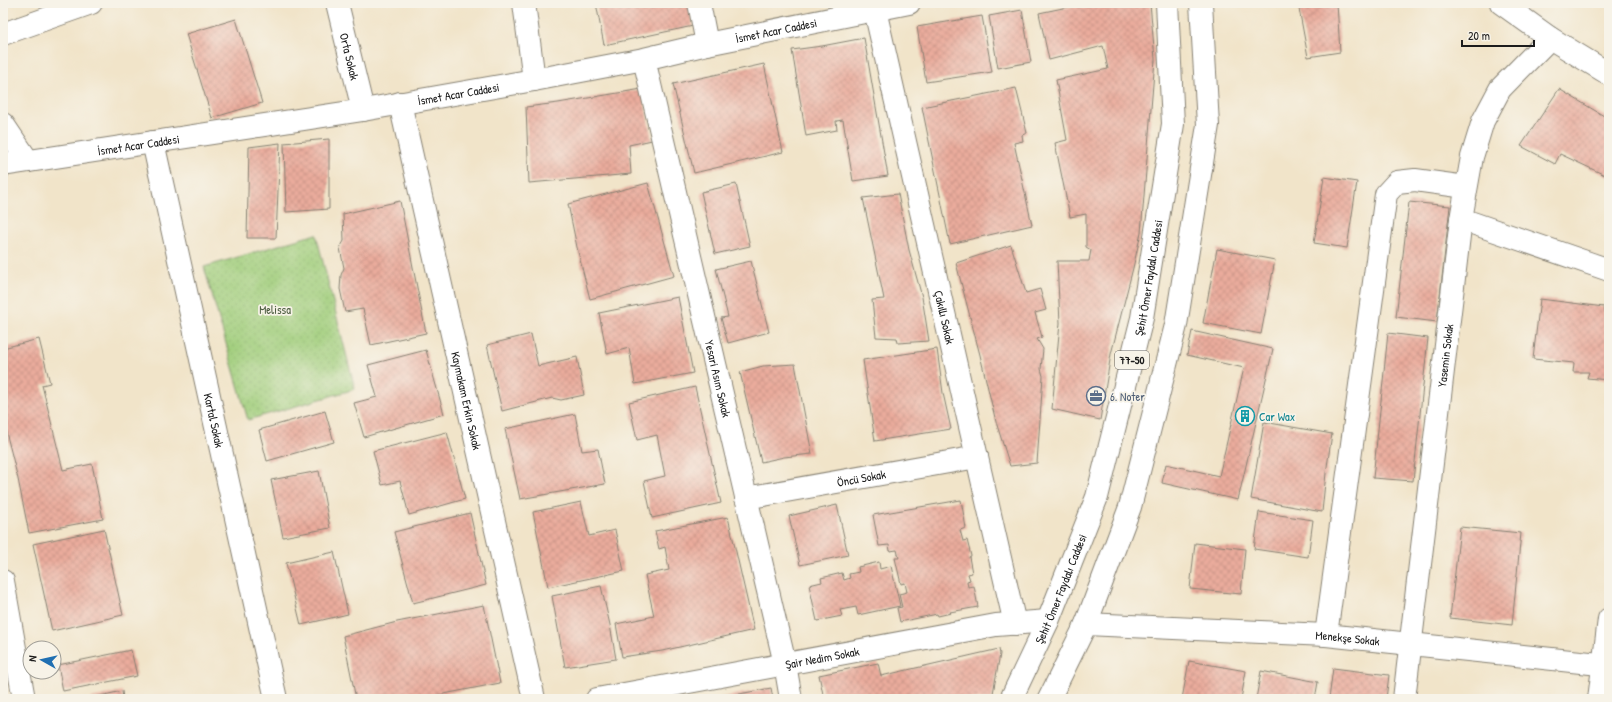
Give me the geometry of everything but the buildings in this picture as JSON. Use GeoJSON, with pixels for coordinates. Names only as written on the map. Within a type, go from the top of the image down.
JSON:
{"type":"FeatureCollection","features":[{"type":"Feature","properties":{"kind":"street"},"geometry":{"type":"LineString","coordinates":[[3,34],[92,3]]}},
{"type":"Feature","properties":{"kind":"street","name":"Orta Sokak"},"geometry":{"type":"LineString","coordinates":[[337,3],[363,110]]}},
{"type":"Feature","properties":{"kind":"street"},"geometry":{"type":"LineString","coordinates":[[524,3],[534,80]]}},
{"type":"Feature","properties":{"kind":"street"},"geometry":{"type":"LineString","coordinates":[[699,3],[707,44]]}},
{"type":"Feature","properties":{"kind":"street","name":"İsmet Acar Caddesi"},"geometry":{"type":"LineString","coordinates":[[3,165],[363,110],[534,80],[644,59],[707,44],[906,3]]}},
{"type":"Feature","properties":{"kind":"street","name":"Şehit Ömer Faydalı Caddesi"},"geometry":{"type":"LineString","coordinates":[[1011,699],[1048,621],[1097,497],[1142,318],[1173,124],[1167,3]]}},
{"type":"Feature","properties":{"kind":"street","name":"77-50"},"geometry":{"type":"LineString","coordinates":[[1049,699],[1086,624],[1130,507],[1176,325],[1208,125],[1201,3]]}},
{"type":"Feature","properties":{"kind":"street"},"geometry":{"type":"LineString","coordinates":[[1513,7],[1550,38],[1609,74]]}},
{"type":"Feature","properties":{"kind":"street","name":"Çakıllı Sokak"},"geometry":{"type":"LineString","coordinates":[[875,10],[1015,624]]}},
{"type":"Feature","properties":{"kind":"street","name":"Yasemin Sokak"},"geometry":{"type":"LineString","coordinates":[[1404,699],[1412,645],[1461,219],[1472,157],[1483,121],[1500,88],[1550,38]]}},
{"type":"Feature","properties":{"kind":"street","name":"Yesari Asım Sokak"},"geometry":{"type":"LineString","coordinates":[[644,59],[785,664],[791,699]]}},
{"type":"Feature","properties":{"kind":"street","name":"Kaymakam Erkin Sokak"},"geometry":{"type":"LineString","coordinates":[[400,103],[534,699]]}},
{"type":"Feature","properties":{"kind":"street"},"geometry":{"type":"LineString","coordinates":[[3,124],[28,161]]}},
{"type":"Feature","properties":{"kind":"street","name":"Kartal Sokak"},"geometry":{"type":"LineString","coordinates":[[153,142],[276,699]]}},
{"type":"Feature","properties":{"kind":"street"},"geometry":{"type":"LineString","coordinates":[[1326,635],[1386,194],[1398,182],[1415,180],[1466,187]]}},
{"type":"Feature","properties":{"kind":"street"},"geometry":{"type":"LineString","coordinates":[[1461,219],[1609,270]]}},
{"type":"Feature","properties":{"kind":"street","name":"Öncü Sokak"},"geometry":{"type":"LineString","coordinates":[[746,498],[977,457]]}},
{"type":"Feature","properties":{"kind":"street"},"geometry":{"type":"LineString","coordinates":[[3,581],[24,699]]}},
{"type":"Feature","properties":{"kind":"street"},"geometry":{"type":"LineString","coordinates":[[1599,699],[1606,665],[1609,619]]}},
{"type":"Feature","properties":{"kind":"street","name":"Şair Nedim Sokak"},"geometry":{"type":"LineString","coordinates":[[598,699],[996,625],[1048,621]]}},
{"type":"Feature","properties":{"kind":"street","name":"Menekşe Sokak"},"geometry":{"type":"LineString","coordinates":[[1086,624],[1326,635],[1606,665]]}},
{"type":"Feature","properties":{"kind":"green space","name":"Melissa"},"geometry":{"type":"Polygon","coordinates":[[[316,234],[355,389],[248,420],[204,267],[316,234]]]}},
{"type":"Feature","properties":{"kind":"place","name":"6. Noter"},"geometry":{"type":"Point","coordinates":[1096,396]}},
{"type":"Feature","properties":{"kind":"place","name":"Car Wax"},"geometry":{"type":"Point","coordinates":[1245,416]}}]}
